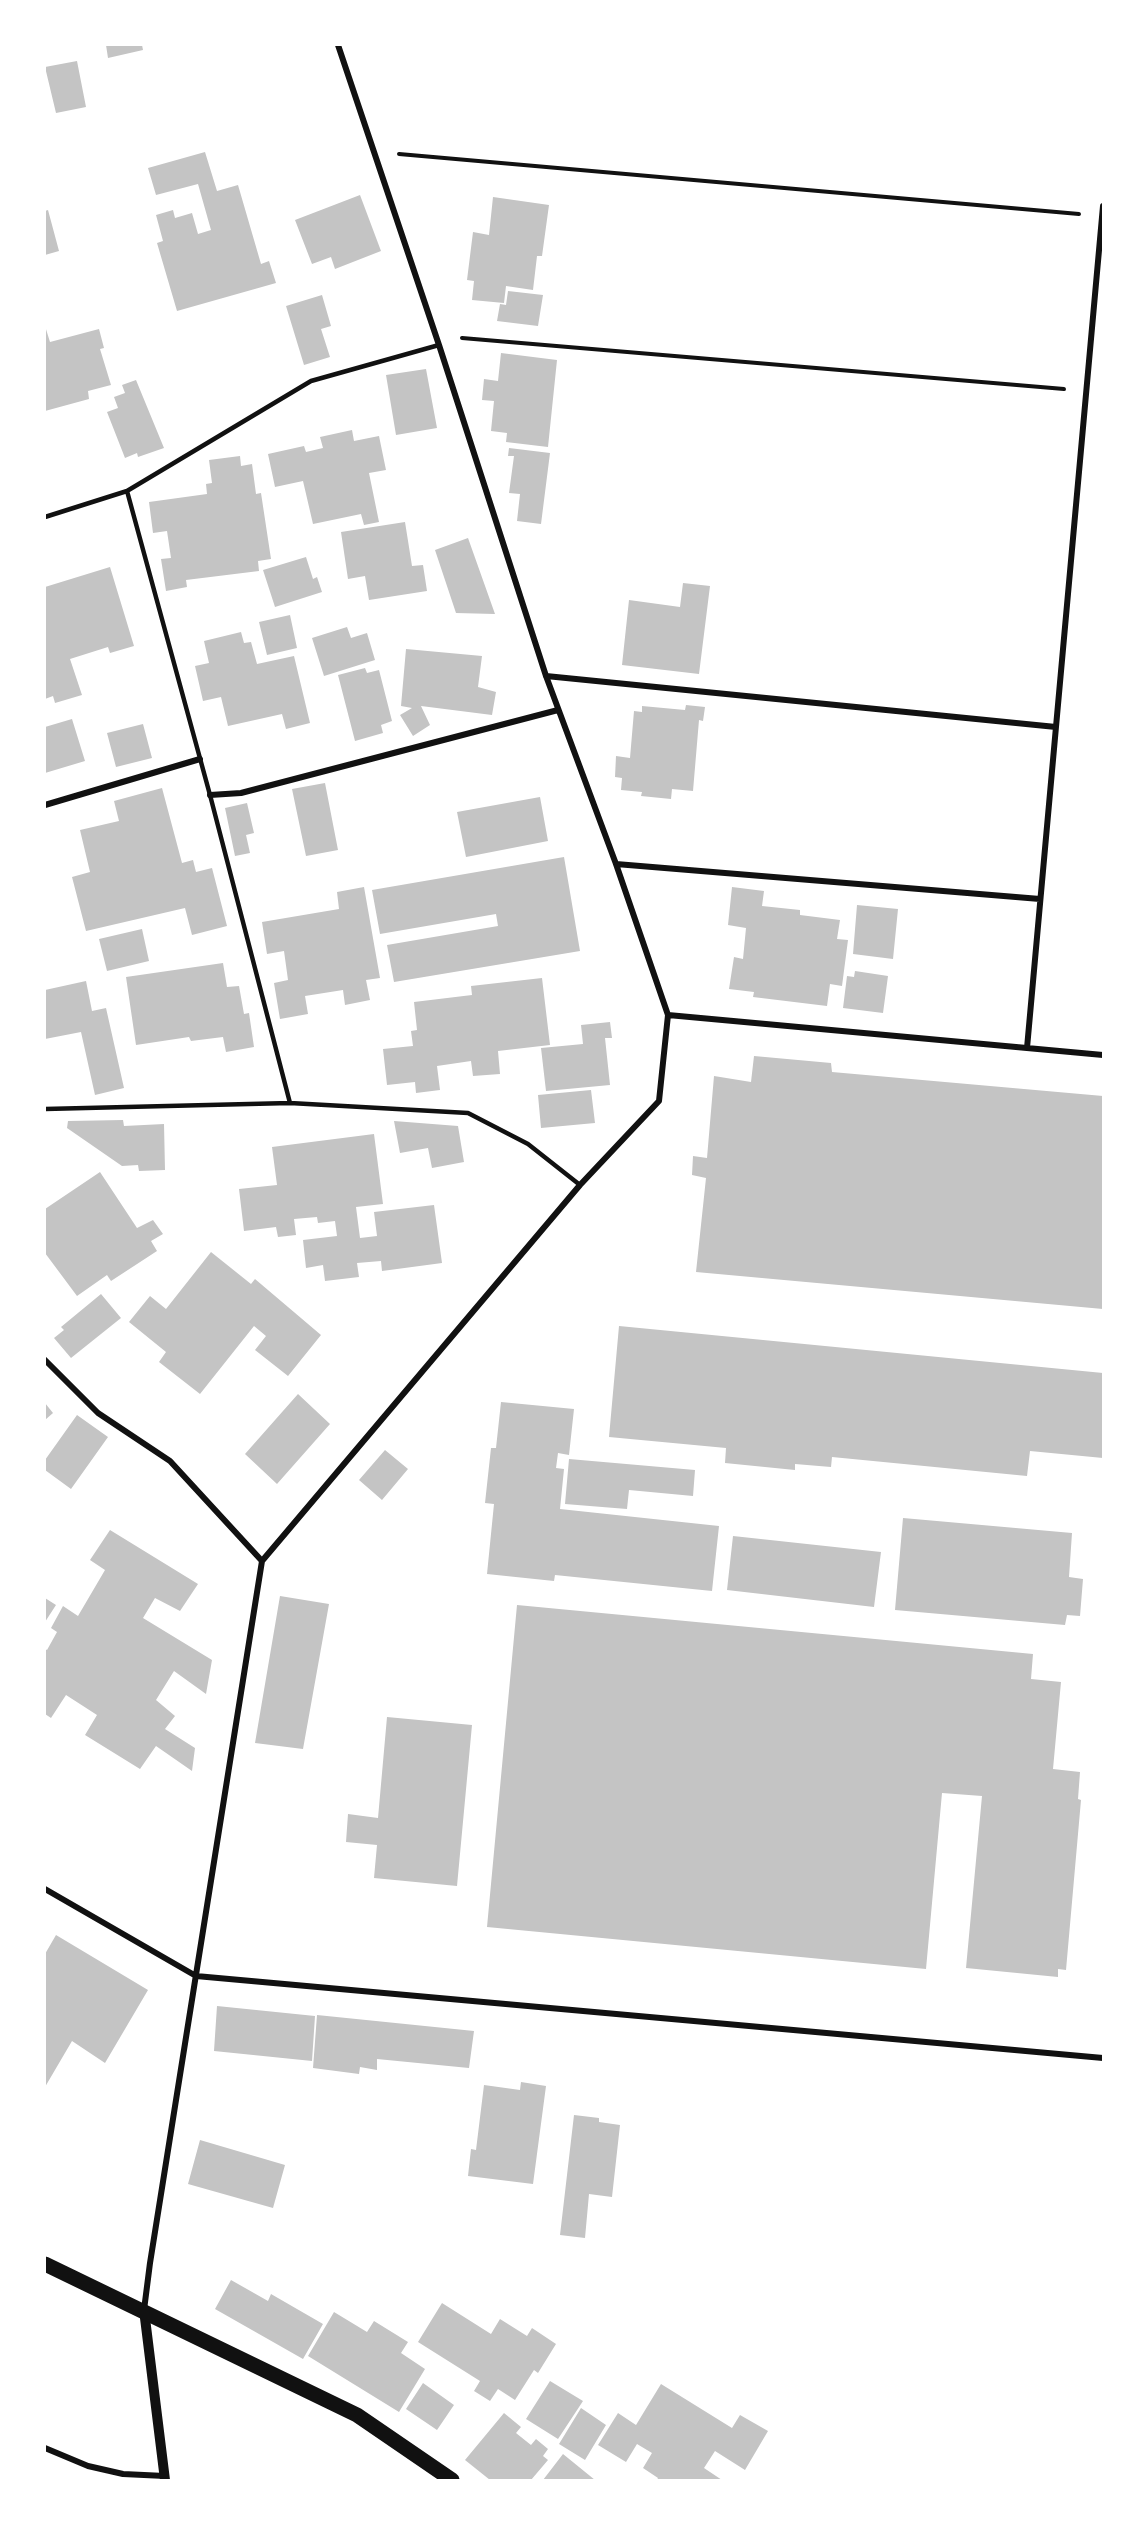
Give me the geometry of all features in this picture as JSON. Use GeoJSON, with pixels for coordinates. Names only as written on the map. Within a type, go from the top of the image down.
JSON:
{"type":"FeatureCollection","features":[{"type":"Feature","properties":{"kind":"main road"},"geometry":{"type":"LineString","coordinates":[[45,2264],[357,2415],[452,2480]]}},
{"type":"Feature","properties":{"kind":"street"},"geometry":{"type":"LineString","coordinates":[[45,2448],[88,2466],[123,2474],[165,2478],[144,2310],[262,1561],[580,1185],[659,1101],[669,1015],[546,676],[439,345],[338,45]]}},
{"type":"Feature","properties":{"kind":"street"},"geometry":{"type":"LineString","coordinates":[[1027,1048],[1103,206]]}},
{"type":"Feature","properties":{"kind":"street"},"geometry":{"type":"LineString","coordinates":[[546,676],[1056,727]]}},
{"type":"Feature","properties":{"kind":"street"},"geometry":{"type":"LineString","coordinates":[[210,795],[242,793],[558,710]]}},
{"type":"Feature","properties":{"kind":"street"},"geometry":{"type":"LineString","coordinates":[[45,805],[200,759]]}},
{"type":"Feature","properties":{"kind":"street"},"geometry":{"type":"LineString","coordinates":[[616,864],[1040,899]]}},
{"type":"Feature","properties":{"kind":"street"},"geometry":{"type":"LineString","coordinates":[[669,1015],[1103,1055]]}},
{"type":"Feature","properties":{"kind":"street"},"geometry":{"type":"LineString","coordinates":[[45,1360],[98,1413],[170,1461],[262,1561]]}},
{"type":"Feature","properties":{"kind":"street"},"geometry":{"type":"LineString","coordinates":[[45,1889],[196,1976],[1103,2058]]}},
{"type":"Feature","properties":{"kind":"lane"},"geometry":{"type":"LineString","coordinates":[[45,517],[126,491],[311,381],[439,345]]}},
{"type":"Feature","properties":{"kind":"lane"},"geometry":{"type":"LineString","coordinates":[[126,491],[210,795],[290,1103]]}},
{"type":"Feature","properties":{"kind":"lane"},"geometry":{"type":"LineString","coordinates":[[45,1110],[290,1103],[468,1113],[528,1144],[580,1185]]}},
{"type":"Feature","properties":{"kind":"path"},"geometry":{"type":"LineString","coordinates":[[374,153],[446,157],[1102,216]]}},
{"type":"Feature","properties":{"kind":"path"},"geometry":{"type":"LineString","coordinates":[[435,336],[1086,392]]}},
{"type":"Feature","properties":{"kind":"building"},"geometry":{"type":"Polygon","coordinates":[[[106,45],[142,45],[143,50],[108,58],[106,45]]]}},
{"type":"Feature","properties":{"kind":"building"},"geometry":{"type":"Polygon","coordinates":[[[77,61],[86,107],[56,113],[45,67],[77,61]]]}},
{"type":"Feature","properties":{"kind":"building"},"geometry":{"type":"Polygon","coordinates":[[[205,152],[217,191],[238,185],[261,264],[269,261],[276,283],[177,311],[157,243],[163,241],[156,215],[173,210],[175,218],[192,213],[198,234],[211,230],[198,184],[156,195],[148,168],[205,152]]]}},
{"type":"Feature","properties":{"kind":"building"},"geometry":{"type":"Polygon","coordinates":[[[360,195],[381,251],[335,269],[331,257],[312,264],[295,220],[360,195]]]}},
{"type":"Feature","properties":{"kind":"building"},"geometry":{"type":"Polygon","coordinates":[[[493,197],[549,205],[542,256],[537,256],[533,290],[506,286],[504,303],[472,300],[474,281],[467,280],[473,232],[489,235],[493,197]]]}},
{"type":"Feature","properties":{"kind":"building"},"geometry":{"type":"Polygon","coordinates":[[[48,210],[59,251],[45,255],[45,211],[48,210]]]}},
{"type":"Feature","properties":{"kind":"building"},"geometry":{"type":"Polygon","coordinates":[[[508,291],[543,295],[538,326],[497,321],[500,304],[506,305],[508,291]]]}},
{"type":"Feature","properties":{"kind":"building"},"geometry":{"type":"Polygon","coordinates":[[[322,295],[331,326],[321,329],[330,357],[304,365],[286,306],[322,295]]]}},
{"type":"Feature","properties":{"kind":"building"},"geometry":{"type":"Polygon","coordinates":[[[45,326],[50,342],[99,329],[104,348],[100,349],[111,385],[88,391],[89,399],[45,411],[45,326]]]}},
{"type":"Feature","properties":{"kind":"building"},"geometry":{"type":"Polygon","coordinates":[[[501,353],[557,360],[548,447],[506,442],[507,433],[491,431],[494,401],[482,400],[484,379],[498,381],[501,353]]]}},
{"type":"Feature","properties":{"kind":"building"},"geometry":{"type":"Polygon","coordinates":[[[426,369],[437,428],[396,435],[386,375],[426,369]]]}},
{"type":"Feature","properties":{"kind":"building"},"geometry":{"type":"Polygon","coordinates":[[[136,380],[164,448],[138,457],[137,453],[125,458],[107,412],[118,408],[114,397],[125,393],[122,385],[136,380]]]}},
{"type":"Feature","properties":{"kind":"building"},"geometry":{"type":"Polygon","coordinates":[[[352,430],[354,441],[379,436],[386,470],[369,473],[379,522],[364,525],[361,514],[313,524],[303,481],[275,487],[268,454],[304,446],[306,452],[323,448],[320,437],[352,430]]]}},
{"type":"Feature","properties":{"kind":"building"},"geometry":{"type":"Polygon","coordinates":[[[509,448],[550,453],[541,524],[517,521],[520,494],[509,493],[514,456],[508,456],[509,448]]]}},
{"type":"Feature","properties":{"kind":"building"},"geometry":{"type":"Polygon","coordinates":[[[240,456],[241,466],[252,464],[256,494],[261,493],[271,559],[258,561],[259,571],[186,580],[187,587],[166,591],[161,559],[171,558],[167,531],[153,533],[149,502],[207,494],[206,484],[212,483],[209,460],[240,456]]]}},
{"type":"Feature","properties":{"kind":"building"},"geometry":{"type":"Polygon","coordinates":[[[405,522],[412,566],[423,565],[427,591],[369,600],[365,576],[348,579],[341,532],[405,522]]]}},
{"type":"Feature","properties":{"kind":"building"},"geometry":{"type":"Polygon","coordinates":[[[468,538],[495,614],[456,613],[435,550],[468,538]]]}},
{"type":"Feature","properties":{"kind":"building"},"geometry":{"type":"Polygon","coordinates":[[[306,557],[313,579],[317,577],[322,592],[275,607],[263,570],[306,557]]]}},
{"type":"Feature","properties":{"kind":"building"},"geometry":{"type":"Polygon","coordinates":[[[110,567],[134,646],[110,653],[108,647],[70,659],[82,695],[55,703],[53,696],[45,699],[45,587],[110,567]]]}},
{"type":"Feature","properties":{"kind":"building"},"geometry":{"type":"Polygon","coordinates":[[[683,583],[710,586],[699,674],[622,665],[629,600],[680,607],[683,583]]]}},
{"type":"Feature","properties":{"kind":"building"},"geometry":{"type":"Polygon","coordinates":[[[290,615],[297,648],[267,655],[259,622],[290,615]]]}},
{"type":"Feature","properties":{"kind":"building"},"geometry":{"type":"Polygon","coordinates":[[[347,627],[351,638],[367,633],[375,660],[324,676],[312,638],[347,627]]]}},
{"type":"Feature","properties":{"kind":"building"},"geometry":{"type":"Polygon","coordinates":[[[241,632],[244,643],[251,642],[257,664],[294,656],[310,723],[286,729],[282,714],[228,726],[221,697],[203,701],[195,666],[209,663],[204,641],[241,632]]]}},
{"type":"Feature","properties":{"kind":"building"},"geometry":{"type":"Polygon","coordinates":[[[406,649],[482,656],[478,687],[496,692],[492,715],[421,706],[430,725],[413,736],[400,715],[412,708],[401,706],[406,649]]]}},
{"type":"Feature","properties":{"kind":"building"},"geometry":{"type":"Polygon","coordinates":[[[365,668],[367,673],[379,670],[392,721],[381,725],[383,733],[355,741],[338,675],[365,668]]]}},
{"type":"Feature","properties":{"kind":"building"},"geometry":{"type":"Polygon","coordinates":[[[686,705],[705,707],[703,721],[699,720],[693,791],[672,789],[671,799],[641,796],[642,792],[621,790],[622,778],[615,777],[616,756],[630,758],[634,711],[642,712],[642,706],[685,710],[686,705]]]}},
{"type":"Feature","properties":{"kind":"building"},"geometry":{"type":"Polygon","coordinates":[[[72,719],[85,761],[45,773],[45,727],[72,719]]]}},
{"type":"Feature","properties":{"kind":"building"},"geometry":{"type":"Polygon","coordinates":[[[143,724],[152,758],[116,767],[107,733],[143,724]]]}},
{"type":"Feature","properties":{"kind":"building"},"geometry":{"type":"Polygon","coordinates":[[[325,783],[338,850],[306,856],[292,789],[325,783]]]}},
{"type":"Feature","properties":{"kind":"building"},"geometry":{"type":"Polygon","coordinates":[[[162,788],[182,863],[193,860],[196,872],[212,868],[227,926],[192,935],[185,908],[86,931],[72,877],[90,872],[80,830],[119,821],[114,801],[162,788]]]}},
{"type":"Feature","properties":{"kind":"building"},"geometry":{"type":"Polygon","coordinates":[[[540,797],[548,841],[466,857],[457,812],[540,797]]]}},
{"type":"Feature","properties":{"kind":"building"},"geometry":{"type":"Polygon","coordinates":[[[247,803],[254,833],[246,835],[250,853],[235,856],[225,808],[247,803]]]}},
{"type":"Feature","properties":{"kind":"building"},"geometry":{"type":"Polygon","coordinates":[[[564,857],[580,951],[394,982],[387,945],[498,926],[496,914],[380,934],[372,890],[564,857]]]}},
{"type":"Feature","properties":{"kind":"building"},"geometry":{"type":"Polygon","coordinates":[[[364,887],[380,978],[366,980],[370,1000],[345,1005],[343,990],[305,996],[308,1014],[280,1019],[274,983],[288,980],[284,951],[267,954],[262,922],[339,909],[337,892],[364,887]]]}},
{"type":"Feature","properties":{"kind":"building"},"geometry":{"type":"Polygon","coordinates":[[[732,887],[764,891],[762,906],[800,910],[800,915],[840,920],[837,939],[848,940],[842,986],[830,984],[827,1006],[753,997],[754,992],[729,989],[734,957],[743,959],[746,928],[728,925],[732,887]]]}},
{"type":"Feature","properties":{"kind":"building"},"geometry":{"type":"Polygon","coordinates":[[[857,905],[898,909],[893,959],[853,954],[857,905]]]}},
{"type":"Feature","properties":{"kind":"building"},"geometry":{"type":"Polygon","coordinates":[[[142,929],[149,961],[107,971],[99,939],[142,929]]]}},
{"type":"Feature","properties":{"kind":"building"},"geometry":{"type":"Polygon","coordinates":[[[223,963],[227,987],[239,986],[244,1014],[249,1013],[254,1047],[226,1052],[223,1037],[191,1041],[189,1037],[136,1045],[126,977],[223,963]]]}},
{"type":"Feature","properties":{"kind":"building"},"geometry":{"type":"Polygon","coordinates":[[[855,971],[888,976],[883,1013],[843,1008],[847,976],[854,977],[855,971]]]}},
{"type":"Feature","properties":{"kind":"building"},"geometry":{"type":"Polygon","coordinates":[[[542,978],[550,1045],[498,1051],[500,1074],[473,1076],[471,1061],[437,1066],[440,1090],[416,1093],[415,1082],[387,1085],[383,1049],[413,1046],[411,1031],[417,1030],[414,1002],[472,995],[471,986],[542,978]]]}},
{"type":"Feature","properties":{"kind":"building"},"geometry":{"type":"Polygon","coordinates":[[[86,981],[92,1011],[106,1008],[124,1088],[95,1095],[81,1032],[45,1039],[45,990],[86,981]]]}},
{"type":"Feature","properties":{"kind":"building"},"geometry":{"type":"Polygon","coordinates":[[[610,1022],[612,1038],[605,1038],[610,1085],[546,1091],[541,1048],[583,1044],[581,1025],[610,1022]]]}},
{"type":"Feature","properties":{"kind":"building"},"geometry":{"type":"Polygon","coordinates":[[[754,1056],[831,1063],[832,1072],[1103,1096],[1103,1309],[696,1272],[706,1178],[692,1175],[693,1156],[707,1158],[714,1076],[751,1082],[754,1056]]]}},
{"type":"Feature","properties":{"kind":"building"},"geometry":{"type":"Polygon","coordinates":[[[591,1090],[595,1123],[541,1128],[538,1095],[591,1090]]]}},
{"type":"Feature","properties":{"kind":"building"},"geometry":{"type":"Polygon","coordinates":[[[123,1120],[124,1126],[164,1124],[165,1170],[139,1171],[138,1165],[122,1166],[67,1128],[68,1121],[123,1120]]]}},
{"type":"Feature","properties":{"kind":"building"},"geometry":{"type":"Polygon","coordinates":[[[394,1121],[458,1126],[464,1162],[432,1168],[428,1148],[400,1153],[394,1121]]]}},
{"type":"Feature","properties":{"kind":"building"},"geometry":{"type":"Polygon","coordinates":[[[374,1134],[383,1204],[356,1207],[360,1238],[377,1236],[374,1212],[434,1205],[442,1263],[382,1271],[381,1261],[357,1263],[359,1277],[325,1281],[323,1265],[306,1268],[303,1240],[337,1236],[335,1221],[318,1223],[317,1217],[294,1219],[296,1235],[278,1237],[276,1227],[244,1231],[239,1189],[277,1185],[272,1147],[374,1134]]]}},
{"type":"Feature","properties":{"kind":"building"},"geometry":{"type":"Polygon","coordinates":[[[100,1172],[137,1228],[153,1220],[163,1234],[151,1241],[157,1251],[111,1281],[107,1275],[77,1296],[45,1253],[45,1209],[100,1172]]]}},
{"type":"Feature","properties":{"kind":"building"},"geometry":{"type":"Polygon","coordinates":[[[211,1252],[251,1284],[255,1279],[321,1335],[288,1376],[255,1350],[266,1336],[254,1326],[200,1394],[159,1362],[166,1352],[129,1322],[150,1296],[166,1309],[211,1252]]]}},
{"type":"Feature","properties":{"kind":"building"},"geometry":{"type":"Polygon","coordinates":[[[101,1294],[121,1318],[71,1358],[54,1338],[64,1330],[61,1327],[101,1294]]]}},
{"type":"Feature","properties":{"kind":"building"},"geometry":{"type":"Polygon","coordinates":[[[619,1326],[1103,1373],[1103,1458],[1030,1451],[1027,1476],[832,1457],[831,1467],[795,1464],[795,1470],[725,1463],[726,1448],[609,1437],[619,1326]]]}},
{"type":"Feature","properties":{"kind":"building"},"geometry":{"type":"Polygon","coordinates":[[[298,1394],[330,1424],[277,1484],[245,1454],[298,1394]]]}},
{"type":"Feature","properties":{"kind":"building"},"geometry":{"type":"Polygon","coordinates":[[[501,1402],[574,1409],[569,1455],[558,1453],[556,1468],[564,1469],[560,1509],[719,1526],[712,1591],[555,1575],[554,1581],[487,1574],[494,1504],[485,1503],[491,1448],[496,1448],[501,1402]]]}},
{"type":"Feature","properties":{"kind":"building"},"geometry":{"type":"Polygon","coordinates":[[[45,1403],[53,1413],[45,1420],[45,1403]]]}},
{"type":"Feature","properties":{"kind":"building"},"geometry":{"type":"Polygon","coordinates":[[[77,1415],[108,1437],[71,1489],[45,1470],[45,1460],[77,1415]]]}},
{"type":"Feature","properties":{"kind":"building"},"geometry":{"type":"Polygon","coordinates":[[[385,1450],[408,1469],[382,1500],[359,1480],[385,1450]]]}},
{"type":"Feature","properties":{"kind":"building"},"geometry":{"type":"Polygon","coordinates":[[[569,1459],[695,1470],[693,1496],[629,1490],[627,1509],[565,1504],[569,1459]]]}},
{"type":"Feature","properties":{"kind":"building"},"geometry":{"type":"Polygon","coordinates":[[[903,1518],[1072,1533],[1069,1577],[1083,1579],[1080,1616],[1067,1615],[1065,1625],[895,1610],[903,1518]]]}},
{"type":"Feature","properties":{"kind":"building"},"geometry":{"type":"Polygon","coordinates":[[[110,1530],[198,1584],[180,1611],[155,1598],[143,1618],[212,1660],[206,1694],[174,1671],[156,1700],[175,1716],[165,1729],[195,1748],[192,1771],[156,1746],[140,1769],[85,1735],[97,1715],[66,1695],[51,1718],[45,1714],[45,1649],[47,1650],[57,1632],[51,1628],[63,1606],[78,1616],[105,1570],[90,1560],[110,1530]]]}},
{"type":"Feature","properties":{"kind":"building"},"geometry":{"type":"Polygon","coordinates":[[[733,1536],[881,1552],[874,1607],[727,1590],[733,1536]]]}},
{"type":"Feature","properties":{"kind":"building"},"geometry":{"type":"Polygon","coordinates":[[[280,1596],[329,1604],[303,1749],[255,1743],[280,1596]]]}},
{"type":"Feature","properties":{"kind":"building"},"geometry":{"type":"Polygon","coordinates":[[[45,1598],[56,1605],[45,1622],[45,1598]]]}},
{"type":"Feature","properties":{"kind":"building"},"geometry":{"type":"Polygon","coordinates":[[[517,1605],[1033,1654],[1031,1679],[1061,1682],[1053,1769],[1080,1772],[1078,1799],[1081,1800],[1066,1970],[1058,1969],[1058,1977],[966,1968],[982,1796],[942,1793],[926,1969],[487,1927],[517,1605]]]}},
{"type":"Feature","properties":{"kind":"building"},"geometry":{"type":"Polygon","coordinates":[[[387,1717],[472,1725],[457,1886],[374,1878],[377,1845],[346,1842],[348,1814],[378,1818],[387,1717]]]}},
{"type":"Feature","properties":{"kind":"building"},"geometry":{"type":"Polygon","coordinates":[[[56,1935],[148,1990],[105,2063],[72,2041],[45,2087],[45,1954],[56,1935]]]}},
{"type":"Feature","properties":{"kind":"building"},"geometry":{"type":"Polygon","coordinates":[[[217,2006],[315,2016],[312,2061],[214,2051],[217,2006]]]}},
{"type":"Feature","properties":{"kind":"building"},"geometry":{"type":"Polygon","coordinates":[[[317,2015],[474,2031],[469,2068],[377,2059],[377,2070],[360,2067],[359,2074],[313,2068],[317,2015]]]}},
{"type":"Feature","properties":{"kind":"building"},"geometry":{"type":"Polygon","coordinates":[[[521,2082],[546,2086],[533,2184],[468,2176],[471,2149],[476,2150],[484,2085],[520,2090],[521,2082]]]}},
{"type":"Feature","properties":{"kind":"building"},"geometry":{"type":"Polygon","coordinates":[[[574,2115],[599,2118],[599,2122],[620,2125],[612,2197],[589,2194],[585,2238],[560,2235],[574,2115]]]}},
{"type":"Feature","properties":{"kind":"building"},"geometry":{"type":"Polygon","coordinates":[[[200,2140],[285,2165],[273,2208],[188,2184],[200,2140]]]}},
{"type":"Feature","properties":{"kind":"building"},"geometry":{"type":"Polygon","coordinates":[[[231,2280],[268,2301],[271,2294],[323,2324],[303,2359],[215,2309],[231,2280]]]}},
{"type":"Feature","properties":{"kind":"building"},"geometry":{"type":"Polygon","coordinates":[[[442,2303],[491,2334],[500,2319],[527,2336],[532,2328],[556,2344],[538,2373],[534,2370],[515,2400],[498,2389],[490,2401],[474,2391],[480,2381],[418,2342],[442,2303]]]}},
{"type":"Feature","properties":{"kind":"building"},"geometry":{"type":"Polygon","coordinates":[[[334,2312],[367,2332],[374,2321],[408,2342],[401,2353],[425,2369],[399,2412],[308,2356],[334,2312]]]}},
{"type":"Feature","properties":{"kind":"building"},"geometry":{"type":"Polygon","coordinates":[[[550,2381],[583,2401],[558,2439],[526,2419],[550,2381]]]}},
{"type":"Feature","properties":{"kind":"building"},"geometry":{"type":"Polygon","coordinates":[[[423,2383],[454,2405],[437,2430],[406,2409],[423,2383]]]}},
{"type":"Feature","properties":{"kind":"building"},"geometry":{"type":"Polygon","coordinates":[[[661,2384],[732,2428],[740,2415],[768,2431],[745,2470],[715,2451],[704,2468],[722,2480],[657,2480],[658,2478],[643,2468],[652,2453],[637,2444],[626,2462],[598,2445],[618,2413],[636,2425],[661,2384]]]}},
{"type":"Feature","properties":{"kind":"building"},"geometry":{"type":"Polygon","coordinates":[[[581,2408],[606,2425],[585,2460],[559,2444],[581,2408]]]}},
{"type":"Feature","properties":{"kind":"building"},"geometry":{"type":"Polygon","coordinates":[[[504,2413],[521,2427],[516,2433],[531,2445],[536,2439],[548,2449],[543,2456],[548,2460],[531,2480],[490,2480],[465,2460],[504,2413]]]}},
{"type":"Feature","properties":{"kind":"building"},"geometry":{"type":"Polygon","coordinates":[[[563,2454],[595,2480],[543,2480],[563,2454]]]}}]}
